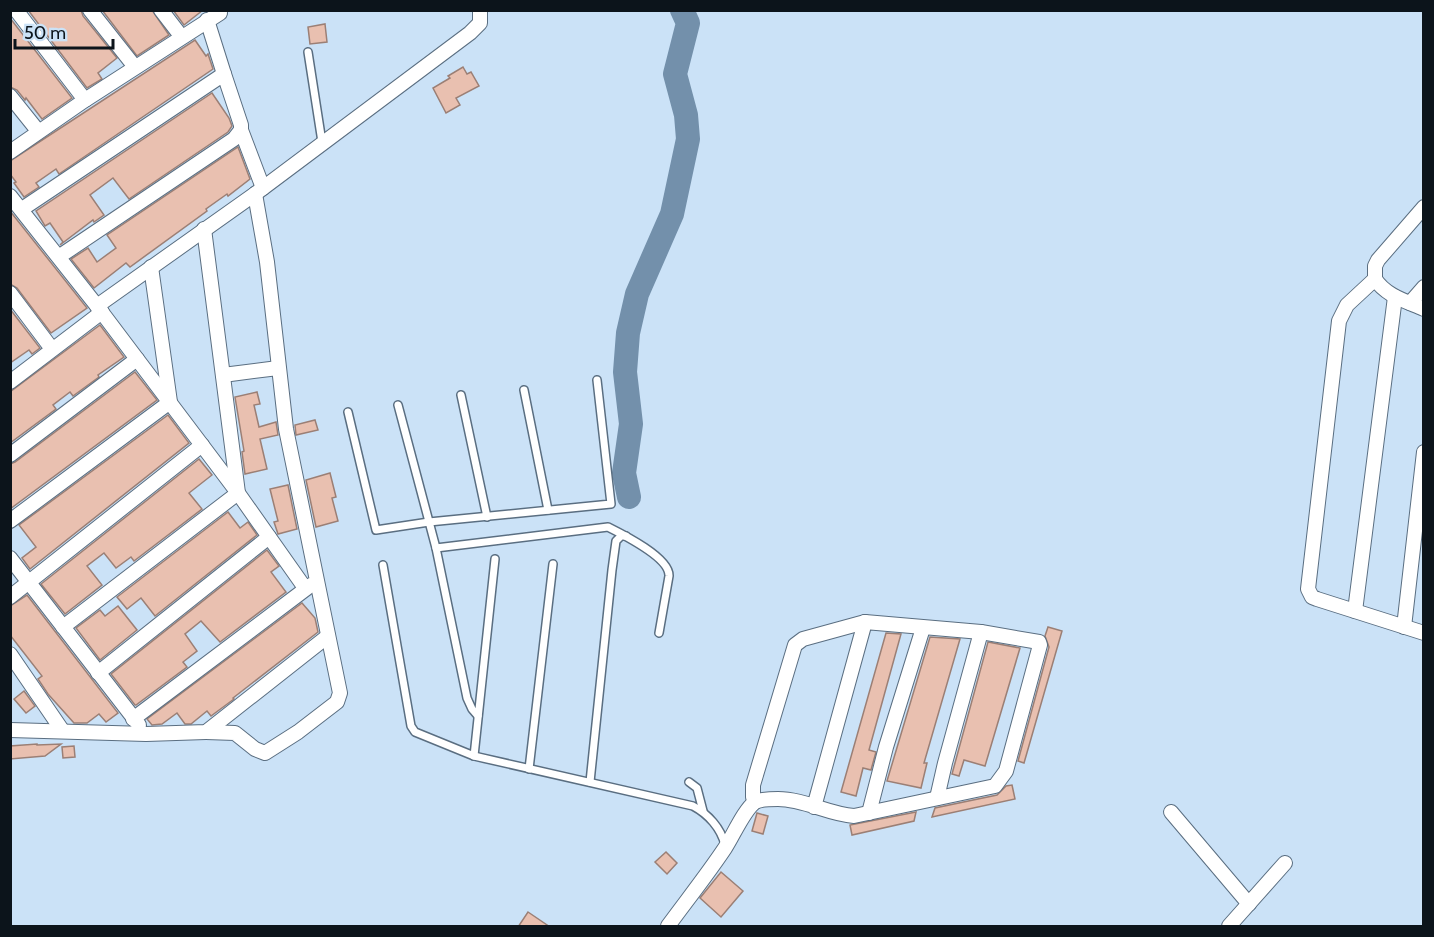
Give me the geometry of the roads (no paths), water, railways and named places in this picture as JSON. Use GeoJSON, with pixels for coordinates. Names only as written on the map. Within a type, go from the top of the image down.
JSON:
{"type":"FeatureCollection","features":[{"type":"Feature","properties":{"kind":"street"},"geometry":{"type":"LineString","coordinates":[[16,10],[85,100]]}},
{"type":"Feature","properties":{"kind":"street"},"geometry":{"type":"LineString","coordinates":[[90,10],[135,67]]}},
{"type":"Feature","properties":{"kind":"street"},"geometry":{"type":"LineString","coordinates":[[161,10],[181,36]]}},
{"type":"Feature","properties":{"kind":"street"},"geometry":{"type":"LineString","coordinates":[[11,382],[151,267],[259,191],[470,33],[480,23],[480,10]]}},
{"type":"Feature","properties":{"kind":"street"},"geometry":{"type":"LineString","coordinates":[[10,152],[181,36],[220,13]]}},
{"type":"Feature","properties":{"kind":"street"},"geometry":{"type":"LineString","coordinates":[[10,730],[146,734],[235,733],[255,749],[265,753],[314,720],[337,702],[340,696],[328,636],[311,585],[286,429],[259,191],[241,130],[242,125],[207,20]]}},
{"type":"Feature","properties":{"kind":"street"},"geometry":{"type":"LineString","coordinates":[[22,209],[224,74]]}},
{"type":"Feature","properties":{"kind":"street"},"geometry":{"type":"LineString","coordinates":[[10,96],[38,131]]}},
{"type":"Feature","properties":{"kind":"street"},"geometry":{"type":"LineString","coordinates":[[60,256],[234,140],[241,130]]}},
{"type":"Feature","properties":{"kind":"street"},"geometry":{"type":"LineString","coordinates":[[10,196],[60,256],[269,537],[311,585]]}},
{"type":"Feature","properties":{"kind":"street"},"geometry":{"type":"LineString","coordinates":[[1424,207],[1375,266],[1375,279],[1383,288],[1395,297],[1424,309]]}},
{"type":"Feature","properties":{"kind":"street"},"geometry":{"type":"LineString","coordinates":[[204,229],[238,493]]}},
{"type":"Feature","properties":{"kind":"street"},"geometry":{"type":"LineString","coordinates":[[151,267],[170,402]]}},
{"type":"Feature","properties":{"kind":"street"},"geometry":{"type":"LineString","coordinates":[[1375,279],[1347,305],[1339,321],[1308,589],[1312,597],[1424,633]]}},
{"type":"Feature","properties":{"kind":"street"},"geometry":{"type":"LineString","coordinates":[[1410,303],[1424,286]]}},
{"type":"Feature","properties":{"kind":"street"},"geometry":{"type":"LineString","coordinates":[[10,292],[52,349]]}},
{"type":"Feature","properties":{"kind":"street"},"geometry":{"type":"LineString","coordinates":[[1355,611],[1395,297]]}},
{"type":"Feature","properties":{"kind":"street"},"geometry":{"type":"LineString","coordinates":[[10,455],[136,358]]}},
{"type":"Feature","properties":{"kind":"street"},"geometry":{"type":"LineString","coordinates":[[222,375],[278,368]]}},
{"type":"Feature","properties":{"kind":"street"},"geometry":{"type":"LineString","coordinates":[[10,521],[170,402]]}},
{"type":"Feature","properties":{"kind":"street"},"geometry":{"type":"LineString","coordinates":[[10,597],[202,445]]}},
{"type":"Feature","properties":{"kind":"street"},"geometry":{"type":"LineString","coordinates":[[1404,627],[1424,452]]}},
{"type":"Feature","properties":{"kind":"street"},"geometry":{"type":"LineString","coordinates":[[63,627],[238,493]]}},
{"type":"Feature","properties":{"kind":"street"},"geometry":{"type":"LineString","coordinates":[[98,673],[269,537]]}},
{"type":"Feature","properties":{"kind":"street"},"geometry":{"type":"LineString","coordinates":[[10,558],[146,734]]}},
{"type":"Feature","properties":{"kind":"street"},"geometry":{"type":"LineString","coordinates":[[133,719],[311,585]]}},
{"type":"Feature","properties":{"kind":"street"},"geometry":{"type":"LineString","coordinates":[[814,807],[865,622]]}},
{"type":"Feature","properties":{"kind":"street"},"geometry":{"type":"LineString","coordinates":[[668,927],[755,802],[791,800],[844,815],[869,813],[996,786],[1003,777],[1040,645],[1038,640],[981,632],[865,622],[803,639],[795,645],[753,785],[755,802]]}},
{"type":"Feature","properties":{"kind":"street"},"geometry":{"type":"LineString","coordinates":[[869,813],[886,747],[923,628]]}},
{"type":"Feature","properties":{"kind":"street"},"geometry":{"type":"LineString","coordinates":[[937,798],[981,632]]}},
{"type":"Feature","properties":{"kind":"street"},"geometry":{"type":"LineString","coordinates":[[206,732],[328,636]]}},
{"type":"Feature","properties":{"kind":"street"},"geometry":{"type":"LineString","coordinates":[[13,661],[62,730]]}},
{"type":"Feature","properties":{"kind":"street"},"geometry":{"type":"LineString","coordinates":[[1171,812],[1249,904]]}},
{"type":"Feature","properties":{"kind":"street"},"geometry":{"type":"LineString","coordinates":[[1228,927],[1285,863]]}},
{"type":"Feature","properties":{"kind":"lane"},"geometry":{"type":"LineString","coordinates":[[308,52],[322,142]]}},
{"type":"Feature","properties":{"kind":"lane"},"geometry":{"type":"LineString","coordinates":[[348,412],[376,530],[429,522],[611,504],[597,380]]}},
{"type":"Feature","properties":{"kind":"lane"},"geometry":{"type":"LineString","coordinates":[[524,390],[548,510]]}},
{"type":"Feature","properties":{"kind":"lane"},"geometry":{"type":"LineString","coordinates":[[461,394],[487,517]]}},
{"type":"Feature","properties":{"kind":"lane"},"geometry":{"type":"LineString","coordinates":[[398,405],[436,548],[466,698],[478,716]]}},
{"type":"Feature","properties":{"kind":"lane"},"geometry":{"type":"LineString","coordinates":[[436,548],[608,527],[626,536],[663,562],[669,569],[659,633]]}},
{"type":"Feature","properties":{"kind":"lane"},"geometry":{"type":"LineString","coordinates":[[590,782],[616,541],[621,536],[626,536]]}},
{"type":"Feature","properties":{"kind":"lane"},"geometry":{"type":"LineString","coordinates":[[474,756],[495,559]]}},
{"type":"Feature","properties":{"kind":"lane"},"geometry":{"type":"LineString","coordinates":[[529,769],[553,564]]}},
{"type":"Feature","properties":{"kind":"lane"},"geometry":{"type":"LineString","coordinates":[[383,565],[411,726],[418,734],[474,756],[693,806],[704,811]]}},
{"type":"Feature","properties":{"kind":"lane"},"geometry":{"type":"LineString","coordinates":[[689,782],[697,788],[704,811],[723,836],[725,848]]}},
{"type":"Feature","properties":{"kind":"waterway"},"geometry":{"type":"LineString","coordinates":[[629,497],[624,473],[631,424],[625,372],[628,333],[637,294],[672,214],[688,139],[686,115],[675,74],[688,23],[682,10]]}}]}
